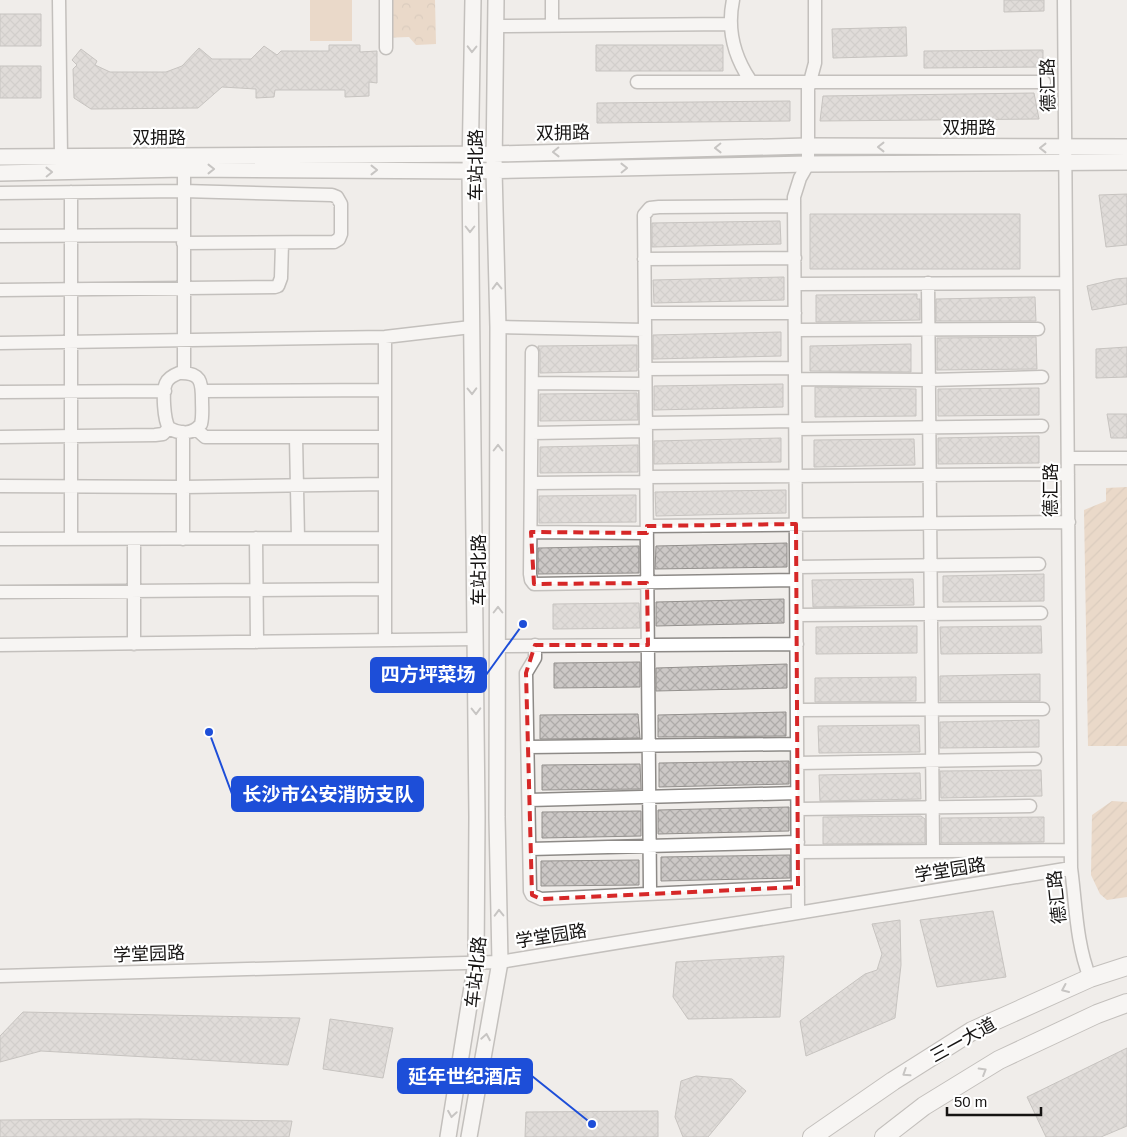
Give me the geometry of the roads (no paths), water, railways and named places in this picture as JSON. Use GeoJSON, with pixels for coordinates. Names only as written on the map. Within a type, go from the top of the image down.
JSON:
{"type":"FeatureCollection","features":[{"type":"Feature","properties":{"kind":"highway","name":"三一大道"},"geometry":{"type":"LineString","coordinates":[[812,1137],[893,1081],[972,1031],[1090,978],[1127,966]]}},
{"type":"Feature","properties":{"kind":"highway","name":"三一大道"},"geometry":{"type":"LineString","coordinates":[[884,1137],[924,1106],[999,1060],[1097,1014],[1127,1003]]}},
{"type":"Feature","properties":{"kind":"main road","name":"车站北路"},"geometry":{"type":"LineString","coordinates":[[448,1137],[476,962],[470,170],[472,3]]}},
{"type":"Feature","properties":{"kind":"main road","name":"车站北路"},"geometry":{"type":"LineString","coordinates":[[469,1137],[500,962],[497,817],[498,327],[494,170],[498,3]]}},
{"type":"Feature","properties":{"kind":"main road","name":"双拥路"},"geometry":{"type":"LineString","coordinates":[[0,173],[184,163],[471,153],[807,146],[1066,155],[1127,162]]}},
{"type":"Feature","properties":{"kind":"main road","name":"双拥路"},"geometry":{"type":"LineString","coordinates":[[0,157],[61,156],[184,163],[494,170],[808,164],[1066,155],[1127,147]]}},
{"type":"Feature","properties":{"kind":"street"},"geometry":{"type":"LineString","coordinates":[[59,0],[61,156]]}},
{"type":"Feature","properties":{"kind":"street"},"geometry":{"type":"LineString","coordinates":[[386,0],[386,48]]}},
{"type":"Feature","properties":{"kind":"street"},"geometry":{"type":"LineString","coordinates":[[552,0],[552,26]]}},
{"type":"Feature","properties":{"kind":"street"},"geometry":{"type":"LineString","coordinates":[[734,0],[731,24],[735,48],[740,65],[750,80]]}},
{"type":"Feature","properties":{"kind":"street"},"geometry":{"type":"LineString","coordinates":[[798,912],[794,206],[796,190],[808,164],[808,89],[815,63],[816,0]]}},
{"type":"Feature","properties":{"kind":"street","name":"德汇路"},"geometry":{"type":"LineString","coordinates":[[1064,0],[1071,868],[1080,945],[1090,978]]}},
{"type":"Feature","properties":{"kind":"street"},"geometry":{"type":"LineString","coordinates":[[496,26],[731,24]]}},
{"type":"Feature","properties":{"kind":"street"},"geometry":{"type":"LineString","coordinates":[[637,82],[750,80],[1044,82]]}},
{"type":"Feature","properties":{"kind":"street"},"geometry":{"type":"LineString","coordinates":[[184,163],[184,373]]}},
{"type":"Feature","properties":{"kind":"street"},"geometry":{"type":"LineString","coordinates":[[0,193],[184,191],[332,195],[337,197],[341,204],[341,234],[339,239],[328,243],[71,236],[0,236]]}},
{"type":"Feature","properties":{"kind":"street"},"geometry":{"type":"LineString","coordinates":[[71,192],[71,539]]}},
{"type":"Feature","properties":{"kind":"street"},"geometry":{"type":"LineString","coordinates":[[650,889],[644,215],[650,208],[794,206]]}},
{"type":"Feature","properties":{"kind":"street"},"geometry":{"type":"LineString","coordinates":[[0,290],[270,288],[278,286],[281,278],[282,243]]}},
{"type":"Feature","properties":{"kind":"street"},"geometry":{"type":"LineString","coordinates":[[644,259],[794,258]]}},
{"type":"Feature","properties":{"kind":"street"},"geometry":{"type":"LineString","coordinates":[[928,283],[933,851]]}},
{"type":"Feature","properties":{"kind":"street"},"geometry":{"type":"LineString","coordinates":[[795,284],[1066,283]]}},
{"type":"Feature","properties":{"kind":"street"},"geometry":{"type":"LineString","coordinates":[[644,313],[795,313]]}},
{"type":"Feature","properties":{"kind":"street"},"geometry":{"type":"LineString","coordinates":[[0,343],[385,337],[471,327]]}},
{"type":"Feature","properties":{"kind":"street"},"geometry":{"type":"LineString","coordinates":[[498,327],[645,330]]}},
{"type":"Feature","properties":{"kind":"street"},"geometry":{"type":"LineString","coordinates":[[795,330],[1038,329]]}},
{"type":"Feature","properties":{"kind":"street"},"geometry":{"type":"LineString","coordinates":[[385,337],[385,640]]}},
{"type":"Feature","properties":{"kind":"street"},"geometry":{"type":"LineString","coordinates":[[532,352],[530,574],[534,584],[647,583],[930,566],[1040,564]]}},
{"type":"Feature","properties":{"kind":"street"},"geometry":{"type":"LineString","coordinates":[[645,370],[929,380],[1042,377]]}},
{"type":"Feature","properties":{"kind":"street"},"geometry":{"type":"LineString","coordinates":[[169,428],[165,418],[165,391],[168,380],[175,374],[192,374],[201,382],[202,419],[201,424],[190,431]]}},
{"type":"Feature","properties":{"kind":"street"},"geometry":{"type":"LineString","coordinates":[[532,383],[645,384]]}},
{"type":"Feature","properties":{"kind":"street"},"geometry":{"type":"LineString","coordinates":[[202,391],[385,390]]}},
{"type":"Feature","properties":{"kind":"street"},"geometry":{"type":"LineString","coordinates":[[0,392],[165,391]]}},
{"type":"Feature","properties":{"kind":"street"},"geometry":{"type":"LineString","coordinates":[[532,433],[646,427],[796,425],[1042,426]]}},
{"type":"Feature","properties":{"kind":"street"},"geometry":{"type":"LineString","coordinates":[[169,428],[212,437],[385,436]]}},
{"type":"Feature","properties":{"kind":"street"},"geometry":{"type":"LineString","coordinates":[[0,437],[155,435],[163,434],[169,428]]}},
{"type":"Feature","properties":{"kind":"street"},"geometry":{"type":"LineString","coordinates":[[183,539],[184,487],[190,431]]}},
{"type":"Feature","properties":{"kind":"street"},"geometry":{"type":"LineString","coordinates":[[296,437],[298,538]]}},
{"type":"Feature","properties":{"kind":"street"},"geometry":{"type":"LineString","coordinates":[[1068,458],[1127,458]]}},
{"type":"Feature","properties":{"kind":"street"},"geometry":{"type":"LineString","coordinates":[[531,483],[796,476],[1068,474]]}},
{"type":"Feature","properties":{"kind":"street"},"geometry":{"type":"LineString","coordinates":[[0,486],[184,487],[385,484]]}},
{"type":"Feature","properties":{"kind":"street"},"geometry":{"type":"LineString","coordinates":[[531,532],[796,524],[1069,522]]}},
{"type":"Feature","properties":{"kind":"street"},"geometry":{"type":"LineString","coordinates":[[256,538],[257,642]]}},
{"type":"Feature","properties":{"kind":"street"},"geometry":{"type":"LineString","coordinates":[[0,539],[385,538]]}},
{"type":"Feature","properties":{"kind":"street"},"geometry":{"type":"LineString","coordinates":[[134,539],[134,644]]}},
{"type":"Feature","properties":{"kind":"street"},"geometry":{"type":"LineString","coordinates":[[0,592],[385,589]]}},
{"type":"Feature","properties":{"kind":"street"},"geometry":{"type":"LineString","coordinates":[[796,615],[1041,613]]}},
{"type":"Feature","properties":{"kind":"street"},"geometry":{"type":"LineString","coordinates":[[0,645],[475,639]]}},
{"type":"Feature","properties":{"kind":"street"},"geometry":{"type":"LineString","coordinates":[[498,646],[797,644]]}},
{"type":"Feature","properties":{"kind":"street"},"geometry":{"type":"LineString","coordinates":[[535,645],[535,658],[526,673],[530,891],[532,895],[541,899],[798,887]]}},
{"type":"Feature","properties":{"kind":"street"},"geometry":{"type":"LineString","coordinates":[[797,710],[1043,709]]}},
{"type":"Feature","properties":{"kind":"street"},"geometry":{"type":"LineString","coordinates":[[528,747],[797,744]]}},
{"type":"Feature","properties":{"kind":"street"},"geometry":{"type":"LineString","coordinates":[[798,763],[1035,759]]}},
{"type":"Feature","properties":{"kind":"street"},"geometry":{"type":"LineString","coordinates":[[529,800],[798,793]]}},
{"type":"Feature","properties":{"kind":"street"},"geometry":{"type":"LineString","coordinates":[[798,809],[1030,806]]}},
{"type":"Feature","properties":{"kind":"street"},"geometry":{"type":"LineString","coordinates":[[530,849],[650,846],[798,847],[933,851],[1071,850]]}},
{"type":"Feature","properties":{"kind":"street","name":"学堂园路"},"geometry":{"type":"LineString","coordinates":[[0,976],[500,962],[1071,868]]}},
{"type":"Feature","properties":{"kind":"place","name":"四方坪菜场"},"geometry":{"type":"Point","coordinates":[523,624]}},
{"type":"Feature","properties":{"kind":"place","name":"长沙市公安消防支队"},"geometry":{"type":"Point","coordinates":[209,732]}},
{"type":"Feature","properties":{"kind":"place","name":"延年世纪酒店"},"geometry":{"type":"Point","coordinates":[592,1124]}}]}
